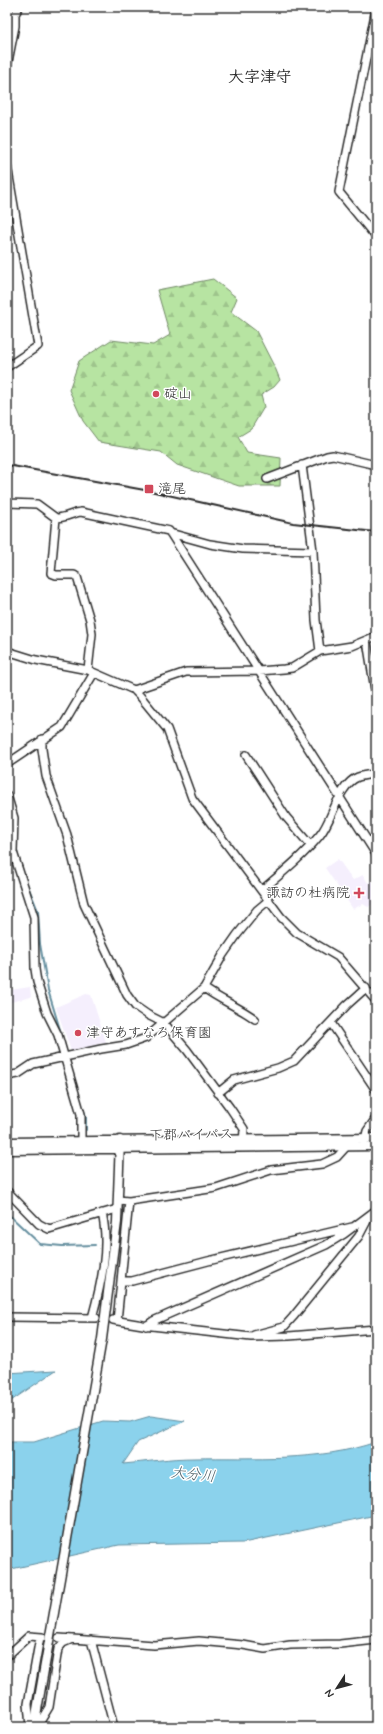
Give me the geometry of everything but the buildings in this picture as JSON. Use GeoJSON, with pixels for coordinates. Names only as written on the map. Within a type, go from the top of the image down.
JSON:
{"type":"FeatureCollection","features":[{"type":"Feature","properties":{"kind":"street"},"geometry":{"type":"LineString","coordinates":[[7,67],[16,26],[15,14],[19,7]]}},
{"type":"Feature","properties":{"kind":"street"},"geometry":{"type":"LineString","coordinates":[[376,9],[339,192],[376,237]]}},
{"type":"Feature","properties":{"kind":"street"},"geometry":{"type":"LineString","coordinates":[[7,165],[38,346],[7,368]]}},
{"type":"Feature","properties":{"kind":"street"},"geometry":{"type":"LineString","coordinates":[[267,479],[332,455],[376,465]]}},
{"type":"Feature","properties":{"kind":"street"},"geometry":{"type":"LineString","coordinates":[[302,465],[313,551],[316,620],[320,651]]}},
{"type":"Feature","properties":{"kind":"street"},"geometry":{"type":"LineString","coordinates":[[7,502],[37,504],[56,518],[63,518],[74,513],[86,512],[169,531],[170,533],[210,544],[243,549],[313,551]]}},
{"type":"Feature","properties":{"kind":"street"},"geometry":{"type":"LineString","coordinates":[[7,764],[42,739],[62,727],[91,672],[90,620],[77,578],[74,575],[56,575],[51,573],[56,518]]}},
{"type":"Feature","properties":{"kind":"street"},"geometry":{"type":"LineString","coordinates":[[170,533],[376,854]]}},
{"type":"Feature","properties":{"kind":"street"},"geometry":{"type":"LineString","coordinates":[[134,690],[186,672],[259,671],[292,668],[320,651],[352,646],[376,636]]}},
{"type":"Feature","properties":{"kind":"street"},"geometry":{"type":"LineString","coordinates":[[367,641],[376,696]]}},
{"type":"Feature","properties":{"kind":"street"},"geometry":{"type":"LineString","coordinates":[[7,651],[36,660],[91,672],[134,690],[167,729],[192,798],[281,917],[297,933],[338,957],[376,1001]]}},
{"type":"Feature","properties":{"kind":"street"},"geometry":{"type":"LineString","coordinates":[[42,739],[46,776],[67,835],[89,917],[127,995],[135,1006],[164,1023],[187,1050],[244,1129],[243,1143]]}},
{"type":"Feature","properties":{"kind":"street"},"geometry":{"type":"LineString","coordinates":[[246,755],[286,817],[310,845]]}},
{"type":"Feature","properties":{"kind":"street"},"geometry":{"type":"LineString","coordinates":[[262,890],[320,835],[327,824],[344,788],[351,781],[358,777],[374,773],[376,781]]}},
{"type":"Feature","properties":{"kind":"street"},"geometry":{"type":"LineString","coordinates":[[7,795],[14,818],[13,852],[34,917],[35,970],[37,982],[47,1013],[67,1056],[80,1114],[81,1145]]}},
{"type":"Feature","properties":{"kind":"street"},"geometry":{"type":"LineString","coordinates":[[7,1076],[18,1074],[33,1064],[137,1042],[146,1038],[204,988],[223,955],[237,935],[257,910],[269,900]]}},
{"type":"Feature","properties":{"kind":"street"},"geometry":{"type":"LineString","coordinates":[[204,988],[228,1004],[244,1010],[255,1019]]}},
{"type":"Feature","properties":{"kind":"street"},"geometry":{"type":"LineString","coordinates":[[218,1093],[234,1080],[278,1068],[294,1061],[347,1005],[366,988]]}},
{"type":"Feature","properties":{"kind":"street"},"geometry":{"type":"LineString","coordinates":[[331,1023],[376,1090]]}},
{"type":"Feature","properties":{"kind":"street"},"geometry":{"type":"LineString","coordinates":[[364,1146],[365,1138],[370,1126],[376,1118]]}},
{"type":"Feature","properties":{"kind":"street"},"geometry":{"type":"LineString","coordinates":[[7,1150],[81,1145],[243,1143],[376,1138]]}},
{"type":"Feature","properties":{"kind":"street"},"geometry":{"type":"LineString","coordinates":[[7,1142],[81,1145]]}},
{"type":"Feature","properties":{"kind":"street","name":"下郡バイパス"},"geometry":{"type":"LineString","coordinates":[[243,1143],[376,1146]]}},
{"type":"Feature","properties":{"kind":"street"},"geometry":{"type":"LineString","coordinates":[[34,1727],[100,1345],[114,1252],[120,1144]]}},
{"type":"Feature","properties":{"kind":"street"},"geometry":{"type":"LineString","coordinates":[[118,1200],[128,1201],[216,1188],[271,1170],[322,1164],[336,1157],[347,1146]]}},
{"type":"Feature","properties":{"kind":"street"},"geometry":{"type":"LineString","coordinates":[[7,1191],[39,1224],[49,1229],[117,1209]]}},
{"type":"Feature","properties":{"kind":"street"},"geometry":{"type":"LineString","coordinates":[[128,1201],[121,1281],[115,1320],[146,1326],[251,1337],[289,1336],[376,1329]]}},
{"type":"Feature","properties":{"kind":"street"},"geometry":{"type":"LineString","coordinates":[[146,1326],[153,1321],[307,1255],[356,1226],[373,1212]]}},
{"type":"Feature","properties":{"kind":"street"},"geometry":{"type":"LineString","coordinates":[[251,1337],[260,1332],[284,1327],[359,1236],[373,1212]]}},
{"type":"Feature","properties":{"kind":"street"},"geometry":{"type":"LineString","coordinates":[[7,1317],[94,1318],[105,1243],[105,1225],[102,1213]]}},
{"type":"Feature","properties":{"kind":"street"},"geometry":{"type":"LineString","coordinates":[[121,1281],[132,1281],[208,1261],[356,1226]]}},
{"type":"Feature","properties":{"kind":"street"},"geometry":{"type":"LineString","coordinates":[[7,1656],[29,1636],[41,1637],[28,1704],[30,1727]]}},
{"type":"Feature","properties":{"kind":"street"},"geometry":{"type":"LineString","coordinates":[[59,1638],[154,1645],[199,1641],[243,1645],[265,1649],[290,1645],[340,1644],[376,1640]]}},
{"type":"Feature","properties":{"kind":"street"},"geometry":{"type":"LineString","coordinates":[[37,1727],[49,1707],[58,1649],[63,1643],[75,1639]]}},
{"type":"Feature","properties":{"kind":"street"},"geometry":{"type":"LineString","coordinates":[[91,1640],[114,1727]]}},
{"type":"Feature","properties":{"kind":"shaded area","name":"諏訪の杜病院"},"geometry":{"type":"Polygon","coordinates":[[[338,859],[353,880],[363,875],[368,883],[376,880],[376,902],[368,907],[363,904],[353,909],[325,868],[338,859]]]}},
{"type":"Feature","properties":{"kind":"shaded area"},"geometry":{"type":"Polygon","coordinates":[[[7,985],[10,990],[30,987],[31,997],[7,1003],[7,985]]]}},
{"type":"Feature","properties":{"kind":"shaded area"},"geometry":{"type":"Polygon","coordinates":[[[86,994],[91,995],[106,1042],[71,1051],[56,1007],[86,994]]]}},
{"type":"Feature","properties":{"kind":"green space"},"geometry":{"type":"Polygon","coordinates":[[[213,279],[237,298],[231,312],[256,331],[280,380],[274,387],[261,395],[264,407],[251,429],[238,437],[247,453],[281,458],[280,486],[239,486],[177,465],[161,452],[99,442],[83,421],[69,390],[79,361],[111,340],[153,345],[170,335],[157,290],[213,279]]]}},
{"type":"Feature","properties":{"kind":"water"},"geometry":{"type":"Polygon","coordinates":[[[56,1370],[8,1403],[7,1404],[7,1373],[56,1370]]]}},
{"type":"Feature","properties":{"kind":"water","name":"大分川"},"geometry":{"type":"Polygon","coordinates":[[[151,1416],[185,1421],[138,1442],[123,1464],[185,1458],[263,1458],[309,1456],[332,1453],[376,1442],[376,1515],[243,1543],[119,1545],[7,1570],[7,1442],[34,1442],[103,1421],[130,1422],[151,1416]]]}},
{"type":"Feature","properties":{"kind":"waterway"},"geometry":{"type":"LineString","coordinates":[[7,23],[15,7]]}},
{"type":"Feature","properties":{"kind":"waterway"},"geometry":{"type":"LineString","coordinates":[[17,851],[18,858]]}},
{"type":"Feature","properties":{"kind":"waterway"},"geometry":{"type":"LineString","coordinates":[[25,879],[38,911],[40,944],[48,990],[64,1043]]}},
{"type":"Feature","properties":{"kind":"waterway"},"geometry":{"type":"LineString","coordinates":[[82,1107],[86,1116],[86,1130]]}},
{"type":"Feature","properties":{"kind":"waterway"},"geometry":{"type":"LineString","coordinates":[[7,1213],[40,1244],[62,1246],[95,1245]]}},
{"type":"Feature","properties":{"kind":"railway"},"geometry":{"type":"LineString","coordinates":[[7,465],[150,491],[293,523],[376,532]]}},
{"type":"Feature","properties":{"kind":"place","name":"碇山"},"geometry":{"type":"Point","coordinates":[156,394]}},
{"type":"Feature","properties":{"kind":"place","name":"滝尾"},"geometry":{"type":"Point","coordinates":[149,489]}},
{"type":"Feature","properties":{"kind":"place","name":"諏訪の杜病院"},"geometry":{"type":"Point","coordinates":[359,893]}},
{"type":"Feature","properties":{"kind":"place","name":"津守あすなろ保育園"},"geometry":{"type":"Point","coordinates":[78,1033]}},
{"type":"Feature","properties":{"kind":"district","name":"大字津守"},"geometry":{"type":"Point","coordinates":[260,77]}}]}
